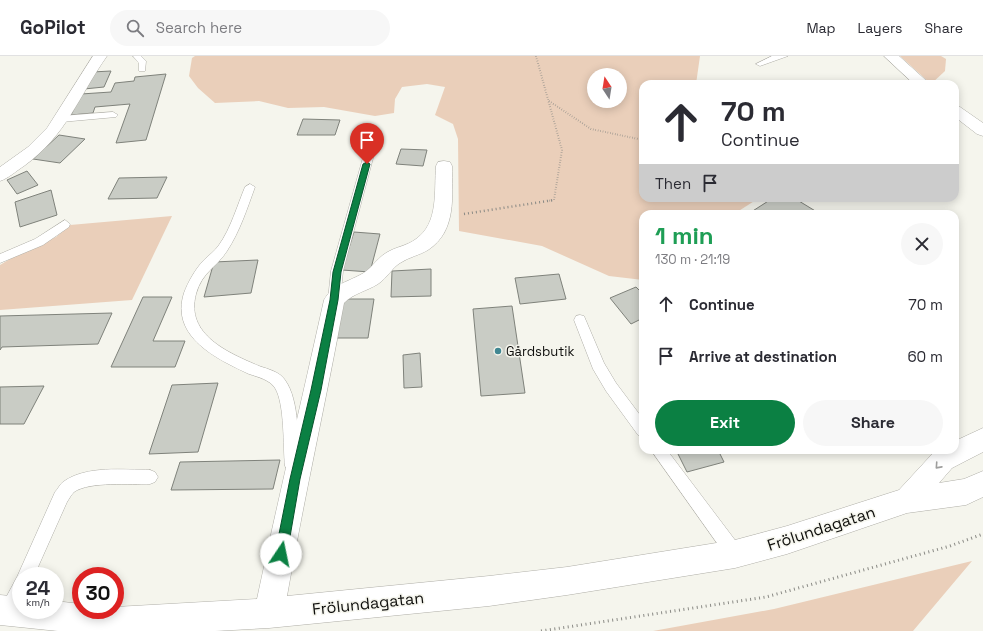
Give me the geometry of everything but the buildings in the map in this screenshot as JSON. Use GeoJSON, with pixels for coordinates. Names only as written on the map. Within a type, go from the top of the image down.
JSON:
{"type":"FeatureCollection","features":[{"type":"Feature","properties":{"kind":"street"},"geometry":{"type":"LineString","coordinates":[[0,175],[44,142],[61,119],[100,56]]}},
{"type":"Feature","properties":{"kind":"street"},"geometry":{"type":"LineString","coordinates":[[892,56],[919,80]]}},
{"type":"Feature","properties":{"kind":"street"},"geometry":{"type":"LineString","coordinates":[[959,113],[983,131]]}},
{"type":"Feature","properties":{"kind":"street"},"geometry":{"type":"LineString","coordinates":[[269,613],[295,479],[316,390],[334,300],[341,292],[372,278],[389,260],[422,245],[433,237],[439,228],[442,218],[444,166]]}},
{"type":"Feature","properties":{"kind":"street","name":"Frölundagatan"},"geometry":{"type":"LineString","coordinates":[[959,452],[983,439]]}},
{"type":"Feature","properties":{"kind":"street","name":"Frölundagatan"},"geometry":{"type":"LineString","coordinates":[[907,500],[943,460],[954,454]]}},
{"type":"Feature","properties":{"kind":"street","name":"Frölundagatan"},"geometry":{"type":"LineString","coordinates":[[4,611],[114,622],[269,613],[497,590],[567,581],[735,554],[787,540],[907,500],[966,492],[983,484]]}},
{"type":"Feature","properties":{"kind":"lane"},"geometry":{"type":"LineString","coordinates":[[137,56],[143,63],[142,68]]}},
{"type":"Feature","properties":{"kind":"lane"},"geometry":{"type":"LineString","coordinates":[[760,64],[769,59],[784,56]]}},
{"type":"Feature","properties":{"kind":"lane"},"geometry":{"type":"LineString","coordinates":[[61,119],[114,115]]}},
{"type":"Feature","properties":{"kind":"lane"},"geometry":{"type":"LineString","coordinates":[[334,300],[337,272],[371,147],[371,130]]}},
{"type":"Feature","properties":{"kind":"lane"},"geometry":{"type":"LineString","coordinates":[[250,187],[225,245],[207,264],[190,294],[187,313],[190,326],[198,338],[237,362],[272,377],[280,384],[286,395],[295,479]]}},
{"type":"Feature","properties":{"kind":"lane"},"geometry":{"type":"LineString","coordinates":[[0,259],[40,242],[65,224]]}},
{"type":"Feature","properties":{"kind":"lane"},"geometry":{"type":"LineString","coordinates":[[580,320],[598,365],[611,387],[639,425]]}},
{"type":"Feature","properties":{"kind":"lane"},"geometry":{"type":"LineString","coordinates":[[661,454],[735,554]]}},
{"type":"Feature","properties":{"kind":"lane"},"geometry":{"type":"LineString","coordinates":[[29,567],[61,497],[69,487],[81,482],[98,479],[150,477]]}},
{"type":"Feature","properties":{"kind":"lane"},"geometry":{"type":"LineString","coordinates":[[4,611],[12,598]]}},
{"type":"Feature","properties":{"kind":"path"},"geometry":{"type":"LineString","coordinates":[[442,218],[554,200],[562,150],[536,56]]}},
{"type":"Feature","properties":{"kind":"path"},"geometry":{"type":"LineString","coordinates":[[549,101],[591,129],[639,139]]}},
{"type":"Feature","properties":{"kind":"path"},"geometry":{"type":"LineString","coordinates":[[541,631],[766,597],[950,546],[983,534]]}},
{"type":"Feature","properties":{"kind":"shaded area"},"geometry":{"type":"Polygon","coordinates":[[[195,56],[700,56],[697,80],[639,80],[639,202],[753,202],[740,210],[639,210],[639,280],[609,276],[542,246],[459,231],[458,139],[453,124],[435,115],[445,87],[427,84],[402,87],[395,99],[394,113],[375,116],[324,107],[288,108],[259,101],[215,103],[198,88],[189,76],[192,58],[195,56]]]}},
{"type":"Feature","properties":{"kind":"shaded area"},"geometry":{"type":"Polygon","coordinates":[[[900,56],[941,56],[946,59],[945,71],[935,80],[927,80],[900,56]]]}},
{"type":"Feature","properties":{"kind":"shaded area"},"geometry":{"type":"Polygon","coordinates":[[[172,216],[132,300],[0,310],[0,265],[20,253],[56,237],[70,225],[172,216]]]}},
{"type":"Feature","properties":{"kind":"shaded area"},"geometry":{"type":"Polygon","coordinates":[[[972,561],[913,631],[653,631],[774,609],[972,561]]]}},
{"type":"Feature","properties":{"kind":"place","name":"Gårdsbutik"},"geometry":{"type":"Point","coordinates":[498,351]}},
{"type":"Feature","properties":{"kind":"route"},"geometry":{"type":"LineString","coordinates":[[281,554],[295,479],[316,390],[334,300],[334,285],[367,164]]}}]}
